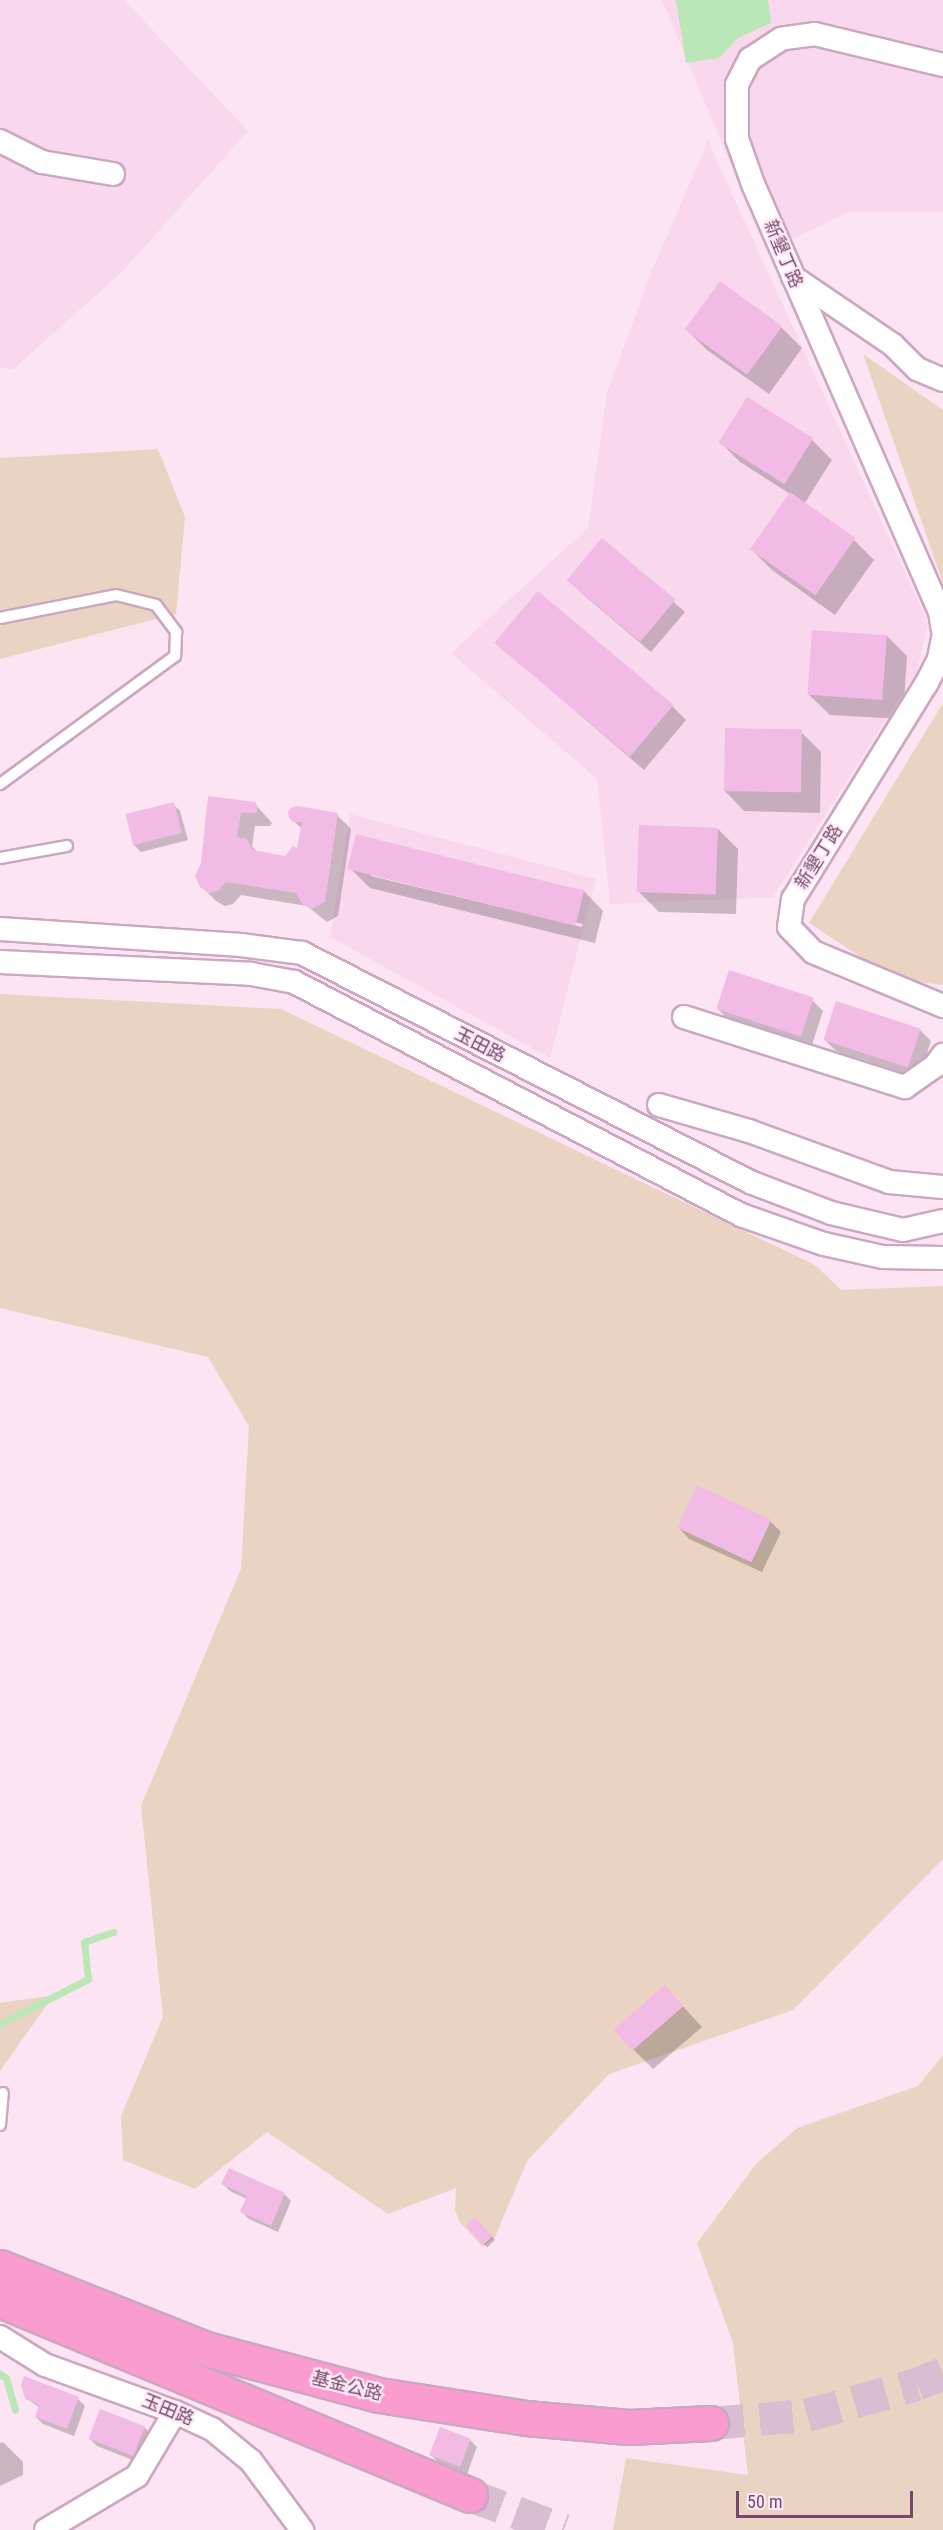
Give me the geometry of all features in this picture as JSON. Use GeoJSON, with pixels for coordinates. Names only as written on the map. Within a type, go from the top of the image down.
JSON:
{"type":"FeatureCollection","features":[{"type":"Feature","properties":{"kind":"main road","name":"基金公路"},"geometry":{"type":"LineString","coordinates":[[0,2267],[206,2349],[379,2395],[526,2418],[629,2427],[711,2422]]}},
{"type":"Feature","properties":{"kind":"main road"},"geometry":{"type":"LineString","coordinates":[[0,2300],[470,2495]]}},
{"type":"Feature","properties":{"kind":"street","name":"新墾丁路"},"geometry":{"type":"LineString","coordinates":[[943,65],[815,34],[781,39],[750,59],[737,85],[737,139],[753,183],[940,612],[943,631]]}},
{"type":"Feature","properties":{"kind":"street"},"geometry":{"type":"LineString","coordinates":[[0,141],[42,162],[113,174]]}},
{"type":"Feature","properties":{"kind":"street"},"geometry":{"type":"LineString","coordinates":[[793,277],[893,345],[917,369],[943,380]]}},
{"type":"Feature","properties":{"kind":"street","name":"新墾丁路"},"geometry":{"type":"LineString","coordinates":[[943,638],[939,659],[926,684],[793,899],[789,927],[813,952],[943,1006]]}},
{"type":"Feature","properties":{"kind":"street","name":"玉田路"},"geometry":{"type":"LineString","coordinates":[[0,929],[241,945],[302,953],[750,1182],[831,1214],[903,1230],[943,1221]]}},
{"type":"Feature","properties":{"kind":"street","name":"玉田路"},"geometry":{"type":"LineString","coordinates":[[0,962],[251,974],[294,982],[741,1215],[824,1244],[883,1257],[943,1258]]}},
{"type":"Feature","properties":{"kind":"street"},"geometry":{"type":"LineString","coordinates":[[684,1017],[905,1087],[935,1066],[943,1055]]}},
{"type":"Feature","properties":{"kind":"street"},"geometry":{"type":"LineString","coordinates":[[659,1105],[749,1131],[890,1182],[943,1187]]}},
{"type":"Feature","properties":{"kind":"street","name":"玉田路"},"geometry":{"type":"LineString","coordinates":[[0,2337],[45,2365],[175,2412],[212,2429],[251,2461],[302,2530]]}},
{"type":"Feature","properties":{"kind":"street"},"geometry":{"type":"LineString","coordinates":[[46,2530],[137,2476],[175,2412]]}},
{"type":"Feature","properties":{"kind":"lane"},"geometry":{"type":"LineString","coordinates":[[0,618],[116,595],[156,605],[176,632],[175,656],[0,783]]}},
{"type":"Feature","properties":{"kind":"lane"},"geometry":{"type":"LineString","coordinates":[[0,858],[67,846]]}},
{"type":"Feature","properties":{"kind":"lane"},"geometry":{"type":"LineString","coordinates":[[0,2125],[3,2093]]}},
{"type":"Feature","properties":{"kind":"shaded area"},"geometry":{"type":"Polygon","coordinates":[[[0,0],[124,0],[248,131],[121,273],[12,370],[0,367],[0,0]]]}},
{"type":"Feature","properties":{"kind":"shaded area"},"geometry":{"type":"Polygon","coordinates":[[[662,0],[943,0],[943,212],[849,212],[767,251],[662,0]]]}},
{"type":"Feature","properties":{"kind":"shaded area"},"geometry":{"type":"Polygon","coordinates":[[[676,0],[768,0],[771,23],[738,38],[719,58],[686,63],[676,0]]]}},
{"type":"Feature","properties":{"kind":"shaded area"},"geometry":{"type":"Polygon","coordinates":[[[708,141],[928,623],[917,671],[773,897],[610,904],[597,779],[451,653],[588,528],[607,393],[650,275],[708,141]]]}},
{"type":"Feature","properties":{"kind":"shaded area"},"geometry":{"type":"Polygon","coordinates":[[[863,354],[943,410],[943,583],[863,354]]]}},
{"type":"Feature","properties":{"kind":"shaded area"},"geometry":{"type":"Polygon","coordinates":[[[158,449],[185,517],[176,614],[0,659],[0,458],[158,449]]]}},
{"type":"Feature","properties":{"kind":"shaded area"},"geometry":{"type":"Polygon","coordinates":[[[943,703],[943,985],[894,979],[809,923],[943,703]]]}},
{"type":"Feature","properties":{"kind":"shaded area"},"geometry":{"type":"Polygon","coordinates":[[[350,814],[596,879],[550,1058],[330,937],[350,814]]]}},
{"type":"Feature","properties":{"kind":"shaded area"},"geometry":{"type":"Polygon","coordinates":[[[0,994],[281,1009],[815,1265],[841,1290],[943,1286],[943,1859],[793,2010],[609,2074],[527,2161],[495,2237],[483,2247],[459,2221],[455,2210],[456,2188],[388,2214],[267,2132],[195,2189],[123,2160],[121,2116],[163,2017],[141,1806],[241,1569],[249,1426],[208,1357],[0,1308],[0,994]]]}},
{"type":"Feature","properties":{"kind":"shaded area"},"geometry":{"type":"Polygon","coordinates":[[[54,1995],[0,2071],[0,2003],[54,1995]]]}},
{"type":"Feature","properties":{"kind":"shaded area"},"geometry":{"type":"Polygon","coordinates":[[[943,2055],[943,2530],[613,2530],[626,2458],[748,2475],[733,2343],[697,2243],[756,2164],[797,2128],[918,2086],[943,2055]]]}},
{"type":"Feature","properties":{"kind":"building"},"geometry":{"type":"Polygon","coordinates":[[[720,281],[782,326],[747,375],[685,330],[720,281]]]}},
{"type":"Feature","properties":{"kind":"building"},"geometry":{"type":"Polygon","coordinates":[[[747,397],[813,438],[785,484],[718,443],[747,397]]]}},
{"type":"Feature","properties":{"kind":"building"},"geometry":{"type":"Polygon","coordinates":[[[790,492],[856,538],[815,595],[750,549],[790,492]]]}},
{"type":"Feature","properties":{"kind":"building"},"geometry":{"type":"Polygon","coordinates":[[[602,538],[676,600],[640,642],[567,580],[602,538]]]}},
{"type":"Feature","properties":{"kind":"building"},"geometry":{"type":"Polygon","coordinates":[[[538,591],[674,705],[630,757],[494,643],[538,591]]]}},
{"type":"Feature","properties":{"kind":"building"},"geometry":{"type":"Polygon","coordinates":[[[812,630],[887,635],[882,700],[807,695],[812,630]]]}},
{"type":"Feature","properties":{"kind":"building"},"geometry":{"type":"Polygon","coordinates":[[[725,728],[802,729],[801,792],[724,791],[725,728]]]}},
{"type":"Feature","properties":{"kind":"building"},"geometry":{"type":"Polygon","coordinates":[[[208,796],[255,802],[258,807],[256,813],[241,813],[237,837],[246,838],[253,850],[285,856],[293,846],[297,848],[302,822],[293,822],[289,818],[288,812],[291,808],[297,806],[338,813],[325,902],[312,909],[303,905],[296,893],[226,882],[218,891],[209,893],[200,887],[195,876],[201,863],[208,796]]]}},
{"type":"Feature","properties":{"kind":"building"},"geometry":{"type":"Polygon","coordinates":[[[174,802],[182,833],[133,845],[125,814],[174,802]]]}},
{"type":"Feature","properties":{"kind":"building"},"geometry":{"type":"Polygon","coordinates":[[[639,825],[718,828],[716,895],[637,892],[639,825]]]}},
{"type":"Feature","properties":{"kind":"building"},"geometry":{"type":"Polygon","coordinates":[[[356,834],[584,891],[575,926],[347,869],[356,834]]]}},
{"type":"Feature","properties":{"kind":"building"},"geometry":{"type":"Polygon","coordinates":[[[729,970],[814,998],[801,1036],[716,1009],[729,970]]]}},
{"type":"Feature","properties":{"kind":"building"},"geometry":{"type":"Polygon","coordinates":[[[836,1001],[921,1029],[908,1067],[823,1040],[836,1001]]]}},
{"type":"Feature","properties":{"kind":"building"},"geometry":{"type":"Polygon","coordinates":[[[697,1485],[771,1520],[751,1562],[677,1528],[697,1485]]]}},
{"type":"Feature","properties":{"kind":"building"},"geometry":{"type":"Polygon","coordinates":[[[665,1985],[683,2006],[632,2051],[614,2030],[665,1985]]]}},
{"type":"Feature","properties":{"kind":"building"},"geometry":{"type":"Polygon","coordinates":[[[229,2168],[285,2193],[271,2226],[240,2212],[247,2196],[221,2184],[229,2168]]]}},
{"type":"Feature","properties":{"kind":"building"},"geometry":{"type":"Polygon","coordinates":[[[475,2217],[493,2236],[483,2245],[465,2226],[475,2217]]]}},
{"type":"Feature","properties":{"kind":"building"},"geometry":{"type":"Polygon","coordinates":[[[24,2376],[79,2397],[67,2429],[35,2417],[39,2405],[25,2399],[21,2385],[24,2376]]]}},
{"type":"Feature","properties":{"kind":"building"},"geometry":{"type":"Polygon","coordinates":[[[100,2409],[145,2426],[133,2456],[89,2439],[100,2409]]]}},
{"type":"Feature","properties":{"kind":"building"},"geometry":{"type":"Polygon","coordinates":[[[440,2427],[471,2439],[460,2467],[429,2455],[440,2427]]]}},
{"type":"Feature","properties":{"kind":"waterway"},"geometry":{"type":"LineString","coordinates":[[0,2024],[88,1979],[84,1942],[113,1932]]}},
{"type":"Feature","properties":{"kind":"waterway"},"geometry":{"type":"LineString","coordinates":[[0,2374],[6,2378],[15,2410]]}},
{"type":"Feature","properties":{"kind":"tunnel"},"geometry":{"type":"LineString","coordinates":[[711,2423],[807,2415],[917,2384],[943,2373]]}},
{"type":"Feature","properties":{"kind":"tunnel"},"geometry":{"type":"LineString","coordinates":[[470,2495],[564,2530]]}}]}
